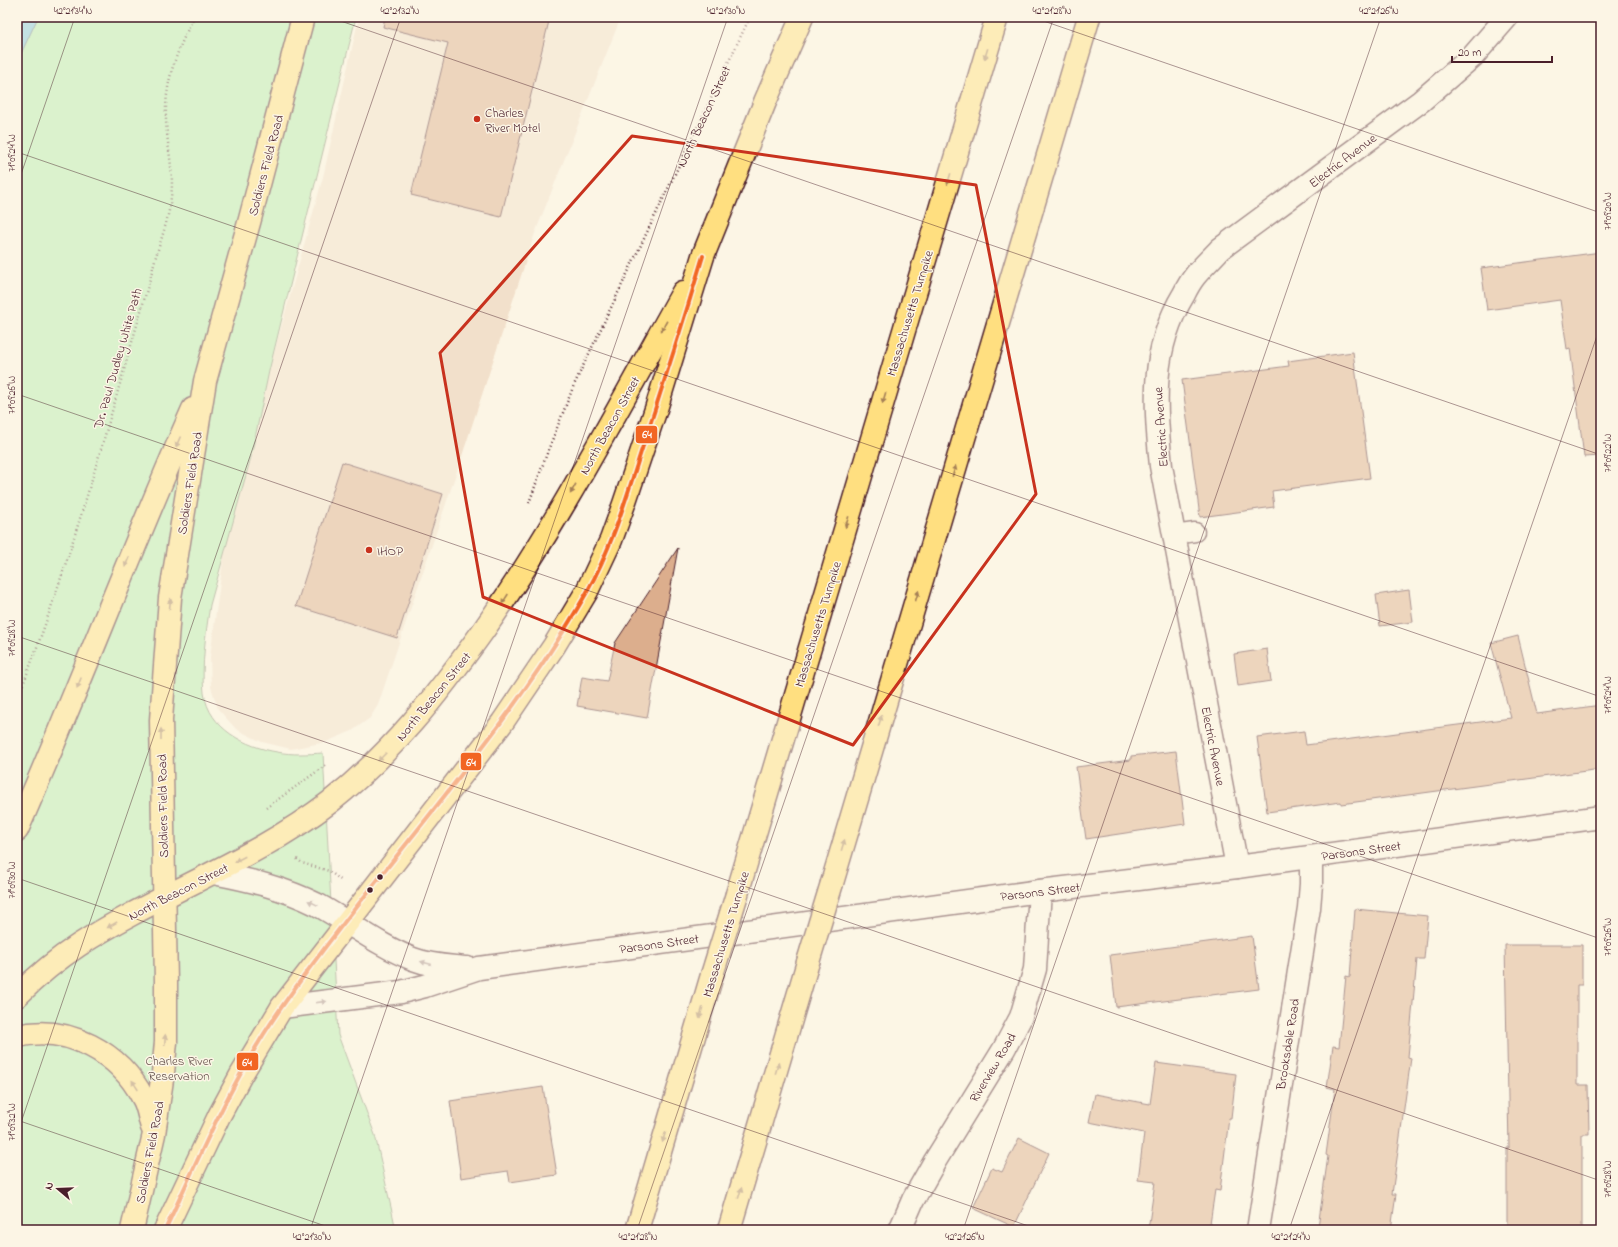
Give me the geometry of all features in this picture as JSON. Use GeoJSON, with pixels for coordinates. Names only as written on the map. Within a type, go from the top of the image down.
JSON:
{"type":"FeatureCollection","features":[{"type":"Feature","properties":{"kind":"main road","name":"Soldiers Field Road"},"geometry":{"type":"LineString","coordinates":[[132,1230],[154,1134],[166,1042],[161,720],[170,598],[205,381],[252,212],[303,17]]}},
{"type":"Feature","properties":{"kind":"main road","name":"North Beacon Street"},"geometry":{"type":"LineString","coordinates":[[165,1230],[219,1116],[252,1055],[282,1007],[502,723],[554,646],[587,591],[611,540],[624,504],[660,395],[703,256],[765,102],[802,17]]}},
{"type":"Feature","properties":{"kind":"main road","name":"Massachusetts Turnpike"},"geometry":{"type":"LineString","coordinates":[[637,1230],[997,17]]}},
{"type":"Feature","properties":{"kind":"main road"},"geometry":{"type":"LineString","coordinates":[[729,1230],[1089,17]]}},
{"type":"Feature","properties":{"kind":"main road","name":"North Beacon Street"},"geometry":{"type":"LineString","coordinates":[[17,996],[44,970],[78,946],[115,923],[164,899],[274,840],[330,801],[379,760],[401,737],[440,691],[503,602],[557,517],[703,256]]}},
{"type":"Feature","properties":{"kind":"main road","name":"Soldiers Field Road"},"geometry":{"type":"LineString","coordinates":[[17,830],[65,718],[136,541],[205,381]]}},
{"type":"Feature","properties":{"kind":"main road"},"geometry":{"type":"LineString","coordinates":[[17,1036],[51,1034],[81,1040],[108,1055],[128,1074],[144,1099],[154,1134]]}},
{"type":"Feature","properties":{"kind":"street","name":"Electric Avenue"},"geometry":{"type":"LineString","coordinates":[[1237,867],[1185,534],[1160,452],[1156,415],[1157,376],[1163,340],[1177,306],[1194,276],[1220,249],[1421,101],[1473,56],[1507,17]]}},
{"type":"Feature","properties":{"kind":"street","name":"Parsons Street"},"geometry":{"type":"LineString","coordinates":[[213,873],[276,887],[318,905],[389,947],[413,959],[437,966],[479,968],[1040,890],[1237,867],[1601,817]]}},
{"type":"Feature","properties":{"kind":"street","name":"Brooksdale Road"},"geometry":{"type":"LineString","coordinates":[[1258,1230],[1309,908],[1311,884],[1310,857]]}},
{"type":"Feature","properties":{"kind":"street","name":"Riverview Road"},"geometry":{"type":"LineString","coordinates":[[900,1230],[913,1200],[935,1161],[1004,1049],[1021,1017],[1035,969],[1040,890]]}},
{"type":"Feature","properties":{"kind":"street","name":"Parsons Street"},"geometry":{"type":"LineString","coordinates":[[282,1007],[401,992],[438,982],[479,968]]}},
{"type":"Feature","properties":{"kind":"path","name":"Dr. Paul Dudley White Path"},"geometry":{"type":"LineString","coordinates":[[17,700],[39,643],[88,493],[162,236],[171,197],[172,171],[166,133],[165,103],[170,73],[180,45],[194,17]]}},
{"type":"Feature","properties":{"kind":"path","name":"North Beacon Street"},"geometry":{"type":"LineString","coordinates":[[527,507],[574,385],[750,17]]}},
{"type":"Feature","properties":{"kind":"path"},"geometry":{"type":"LineString","coordinates":[[260,812],[327,764]]}},
{"type":"Feature","properties":{"kind":"path"},"geometry":{"type":"LineString","coordinates":[[293,856],[302,863],[329,872],[346,883]]}},
{"type":"Feature","properties":{"kind":"highlighted area"},"geometry":{"type":"Polygon","coordinates":[[[632,136],[976,185],[1036,494],[853,745],[483,597],[440,353],[632,136]]]}},
{"type":"Feature","properties":{"kind":"shaded area"},"geometry":{"type":"Polygon","coordinates":[[[359,17],[621,17],[535,233],[378,705],[370,718],[352,731],[326,742],[291,749],[262,742],[236,729],[218,709],[211,687],[210,657],[224,553],[251,457],[269,371],[323,177],[359,17]]]}},
{"type":"Feature","properties":{"kind":"green space","name":"Charles River Reservation"},"geometry":{"type":"Polygon","coordinates":[[[38,17],[356,17],[269,371],[251,457],[210,605],[204,649],[203,683],[207,706],[213,717],[221,726],[242,741],[265,750],[283,753],[323,753],[338,1035],[375,1135],[396,1230],[17,1230],[17,62],[38,17]]]}},
{"type":"Feature","properties":{"kind":"water"},"geometry":{"type":"Polygon","coordinates":[[[17,17],[38,17],[17,62],[17,17]]]}},
{"type":"Feature","properties":{"kind":"building","name":"Charles River Motel"},"geometry":{"type":"Polygon","coordinates":[[[385,17],[550,17],[501,217],[411,195],[448,43],[383,27],[385,17]]]}},
{"type":"Feature","properties":{"kind":"building"},"geometry":{"type":"Polygon","coordinates":[[[1601,252],[1601,456],[1584,457],[1570,348],[1567,349],[1560,300],[1487,310],[1481,268],[1601,252]]]}},
{"type":"Feature","properties":{"kind":"building"},"geometry":{"type":"Polygon","coordinates":[[[1353,352],[1370,478],[1272,491],[1274,507],[1200,517],[1182,380],[1289,366],[1288,361],[1353,352]]]}},
{"type":"Feature","properties":{"kind":"building","name":"IHOP"},"geometry":{"type":"Polygon","coordinates":[[[342,462],[443,494],[397,638],[296,606],[342,462]]]}},
{"type":"Feature","properties":{"kind":"building"},"geometry":{"type":"Polygon","coordinates":[[[678,548],[647,718],[577,706],[582,677],[607,681],[615,643],[678,548]]]}},
{"type":"Feature","properties":{"kind":"building"},"geometry":{"type":"Polygon","coordinates":[[[1409,590],[1413,622],[1380,626],[1376,595],[1409,590]]]}},
{"type":"Feature","properties":{"kind":"building"},"geometry":{"type":"Polygon","coordinates":[[[1518,636],[1537,714],[1601,705],[1601,769],[1341,804],[1341,802],[1267,812],[1257,737],[1304,731],[1306,745],[1511,718],[1491,643],[1518,636]]]}},
{"type":"Feature","properties":{"kind":"building"},"geometry":{"type":"Polygon","coordinates":[[[1267,649],[1271,681],[1238,686],[1234,654],[1267,649]]]}},
{"type":"Feature","properties":{"kind":"building"},"geometry":{"type":"Polygon","coordinates":[[[1176,751],[1185,824],[1086,839],[1076,767],[1131,760],[1131,756],[1176,751]]]}},
{"type":"Feature","properties":{"kind":"building"},"geometry":{"type":"Polygon","coordinates":[[[1355,909],[1428,916],[1424,959],[1417,959],[1408,1057],[1411,1058],[1392,1194],[1396,1194],[1391,1230],[1341,1230],[1318,1227],[1328,1156],[1326,1155],[1335,1089],[1327,1087],[1333,1046],[1339,1047],[1346,976],[1350,977],[1355,909]]]}},
{"type":"Feature","properties":{"kind":"building"},"geometry":{"type":"Polygon","coordinates":[[[1252,936],[1259,989],[1116,1007],[1110,955],[1252,936]]]}},
{"type":"Feature","properties":{"kind":"building"},"geometry":{"type":"Polygon","coordinates":[[[1505,945],[1582,945],[1582,985],[1577,985],[1577,1085],[1588,1085],[1589,1134],[1582,1134],[1582,1230],[1507,1230],[1507,1148],[1509,1148],[1505,945]]]}},
{"type":"Feature","properties":{"kind":"building"},"geometry":{"type":"Polygon","coordinates":[[[1156,1063],[1236,1074],[1220,1191],[1215,1190],[1209,1230],[1148,1230],[1155,1182],[1138,1180],[1144,1133],[1089,1122],[1095,1094],[1150,1104],[1156,1063]]]}},
{"type":"Feature","properties":{"kind":"building"},"geometry":{"type":"Polygon","coordinates":[[[543,1087],[557,1175],[510,1182],[508,1171],[461,1178],[450,1101],[543,1087]]]}},
{"type":"Feature","properties":{"kind":"building"},"geometry":{"type":"Polygon","coordinates":[[[1019,1138],[1049,1153],[1014,1227],[973,1208],[992,1168],[1002,1172],[1019,1138]]]}},
{"type":"Feature","properties":{"kind":"transit line","name":"64"},"geometry":{"type":"LineString","coordinates":[[165,1230],[219,1115],[265,1032],[321,953],[440,802],[517,700],[554,647],[596,576],[623,508],[703,256]]}},
{"type":"Feature","properties":{"kind":"place","name":"Charles River Motel"},"geometry":{"type":"Point","coordinates":[477,119]}},
{"type":"Feature","properties":{"kind":"place","name":"IHOP"},"geometry":{"type":"Point","coordinates":[369,550]}}]}
